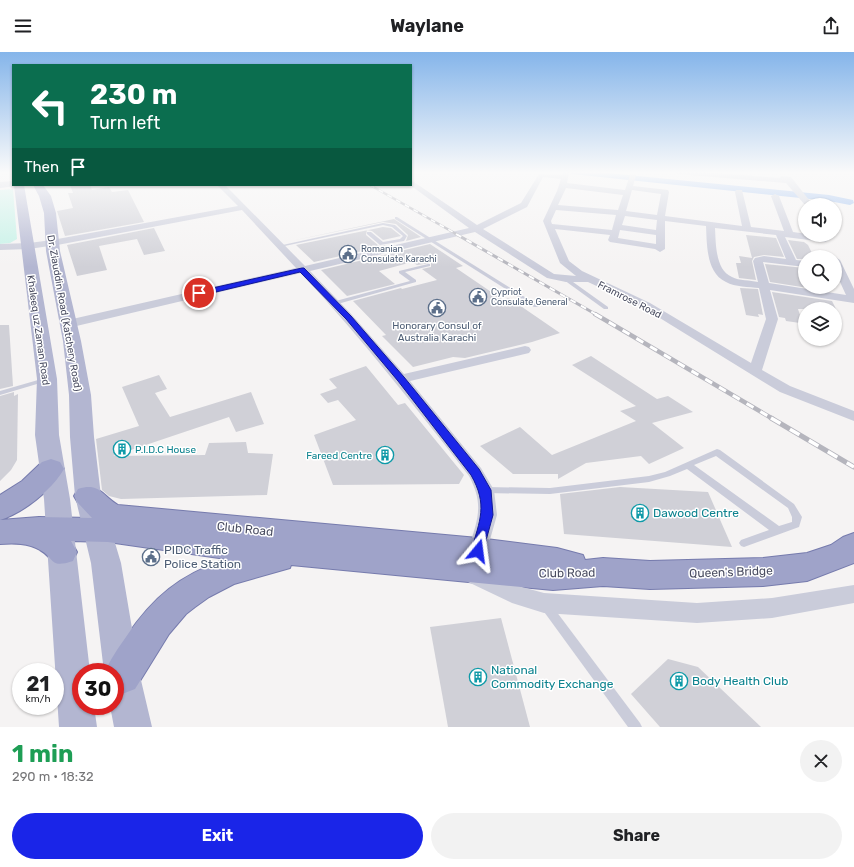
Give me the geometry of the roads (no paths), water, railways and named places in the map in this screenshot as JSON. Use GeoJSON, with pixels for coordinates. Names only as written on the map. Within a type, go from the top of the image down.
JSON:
{"type":"FeatureCollection","features":[{"type":"Feature","properties":{"kind":"highway"},"geometry":{"type":"LineString","coordinates":[[2,523],[32,488],[51,469]]}},
{"type":"Feature","properties":{"kind":"highway","name":"Club Road"},"geometry":{"type":"LineString","coordinates":[[97,514],[148,534],[231,546],[320,556],[468,560]]}},
{"type":"Feature","properties":{"kind":"highway","name":"Club Road"},"geometry":{"type":"LineString","coordinates":[[2,523],[59,524],[97,514],[468,560],[553,576],[602,572]]}},
{"type":"Feature","properties":{"kind":"highway","name":"Queen's Bridge"},"geometry":{"type":"LineString","coordinates":[[602,572],[650,575],[763,572],[807,567],[841,555],[854,546]]}},
{"type":"Feature","properties":{"kind":"highway"},"geometry":{"type":"LineString","coordinates":[[124,673],[145,639],[182,596],[206,582],[240,567],[262,561],[320,556]]}},
{"type":"Feature","properties":{"kind":"main road","name":"Khaleeq uz Zaman Road"},"geometry":{"type":"LineString","coordinates":[[26,204],[41,244],[31,270],[47,379],[47,435],[59,524],[78,727]]}},
{"type":"Feature","properties":{"kind":"main road","name":"Dr. Ziauddin Road (Katchery Road)"},"geometry":{"type":"LineString","coordinates":[[47,204],[50,214],[41,244],[68,324],[72,341],[80,395],[82,437],[106,563],[120,663]]}},
{"type":"Feature","properties":{"kind":"main road","name":"Dr. Ziauddin Road (Katchery Road)"},"geometry":{"type":"LineString","coordinates":[[124,685],[133,727]]}},
{"type":"Feature","properties":{"kind":"street"},"geometry":{"type":"LineString","coordinates":[[240,204],[334,302],[401,379],[475,472],[485,490],[488,515],[468,560],[519,596],[544,603],[697,613],[772,608],[854,594]]}},
{"type":"Feature","properties":{"kind":"street","name":"Framrose Road"},"geometry":{"type":"LineString","coordinates":[[441,204],[476,229],[551,276],[566,279],[590,279],[646,305],[785,390],[854,416]]}},
{"type":"Feature","properties":{"kind":"street"},"geometry":{"type":"LineString","coordinates":[[68,324],[476,229],[525,204]]}},
{"type":"Feature","properties":{"kind":"street"},"geometry":{"type":"LineString","coordinates":[[554,204],[547,221],[565,262],[578,273],[590,279]]}},
{"type":"Feature","properties":{"kind":"street"},"geometry":{"type":"LineString","coordinates":[[624,204],[613,240],[660,248],[663,204]]}},
{"type":"Feature","properties":{"kind":"street"},"geometry":{"type":"LineString","coordinates":[[741,204],[747,229]]}},
{"type":"Feature","properties":{"kind":"street"},"geometry":{"type":"LineString","coordinates":[[777,204],[792,262]]}},
{"type":"Feature","properties":{"kind":"street"},"geometry":{"type":"LineString","coordinates":[[0,246],[41,244],[244,207]]}},
{"type":"Feature","properties":{"kind":"street"},"geometry":{"type":"LineString","coordinates":[[553,207],[621,213],[784,234],[824,250]]}},
{"type":"Feature","properties":{"kind":"street"},"geometry":{"type":"LineString","coordinates":[[710,224],[714,262],[724,277],[729,280],[854,300]]}},
{"type":"Feature","properties":{"kind":"street"},"geometry":{"type":"LineString","coordinates":[[549,226],[660,233]]}},
{"type":"Feature","properties":{"kind":"street"},"geometry":{"type":"LineString","coordinates":[[755,372],[772,319],[758,260],[764,259],[798,263]]}},
{"type":"Feature","properties":{"kind":"street"},"geometry":{"type":"LineString","coordinates":[[842,275],[854,300]]}},
{"type":"Feature","properties":{"kind":"street"},"geometry":{"type":"LineString","coordinates":[[401,379],[525,350]]}},
{"type":"Feature","properties":{"kind":"lane"},"geometry":{"type":"LineString","coordinates":[[396,218],[536,306]]}},
{"type":"Feature","properties":{"kind":"lane"},"geometry":{"type":"LineString","coordinates":[[280,246],[383,224],[393,226],[405,234],[402,240],[382,244],[369,233]]}},
{"type":"Feature","properties":{"kind":"lane"},"geometry":{"type":"LineString","coordinates":[[334,302],[414,281],[401,272],[428,265]]}},
{"type":"Feature","properties":{"kind":"lane"},"geometry":{"type":"LineString","coordinates":[[566,279],[606,308]]}},
{"type":"Feature","properties":{"kind":"lane"},"geometry":{"type":"LineString","coordinates":[[0,393],[47,379]]}},
{"type":"Feature","properties":{"kind":"lane"},"geometry":{"type":"LineString","coordinates":[[485,490],[550,491],[641,480],[667,474],[717,452],[791,506],[797,517],[796,524],[744,543]]}},
{"type":"Feature","properties":{"kind":"lane"},"geometry":{"type":"LineString","coordinates":[[688,465],[778,531]]}},
{"type":"Feature","properties":{"kind":"lane"},"geometry":{"type":"LineString","coordinates":[[544,603],[636,727]]}},
{"type":"Feature","properties":{"kind":"railway"},"geometry":{"type":"LineString","coordinates":[[403,204],[458,235]]}},
{"type":"Feature","properties":{"kind":"railway"},"geometry":{"type":"LineString","coordinates":[[456,234],[597,315]]}},
{"type":"Feature","properties":{"kind":"railway"},"geometry":{"type":"LineString","coordinates":[[595,314],[773,419]]}},
{"type":"Feature","properties":{"kind":"railway"},"geometry":{"type":"LineString","coordinates":[[771,418],[854,467]]}},
{"type":"Feature","properties":{"kind":"place","name":"Romanian Consulate Karachi"},"geometry":{"type":"Point","coordinates":[348,254]}},
{"type":"Feature","properties":{"kind":"place","name":"Cypriot Consulate General"},"geometry":{"type":"Point","coordinates":[478,297]}},
{"type":"Feature","properties":{"kind":"place","name":"Honorary Consul of Australia Karachi"},"geometry":{"type":"Point","coordinates":[437,308]}},
{"type":"Feature","properties":{"kind":"place","name":"P.I.D.C House"},"geometry":{"type":"Point","coordinates":[122,449]}},
{"type":"Feature","properties":{"kind":"place","name":"Fareed Centre"},"geometry":{"type":"Point","coordinates":[385,455]}},
{"type":"Feature","properties":{"kind":"place","name":"Dawood Centre"},"geometry":{"type":"Point","coordinates":[640,513]}},
{"type":"Feature","properties":{"kind":"place","name":"PIDC Traffic Police Station"},"geometry":{"type":"Point","coordinates":[151,557]}},
{"type":"Feature","properties":{"kind":"place","name":"National Commodity Exchange"},"geometry":{"type":"Point","coordinates":[478,677]}},
{"type":"Feature","properties":{"kind":"place","name":"Body Health Club"},"geometry":{"type":"Point","coordinates":[679,681]}}]}
